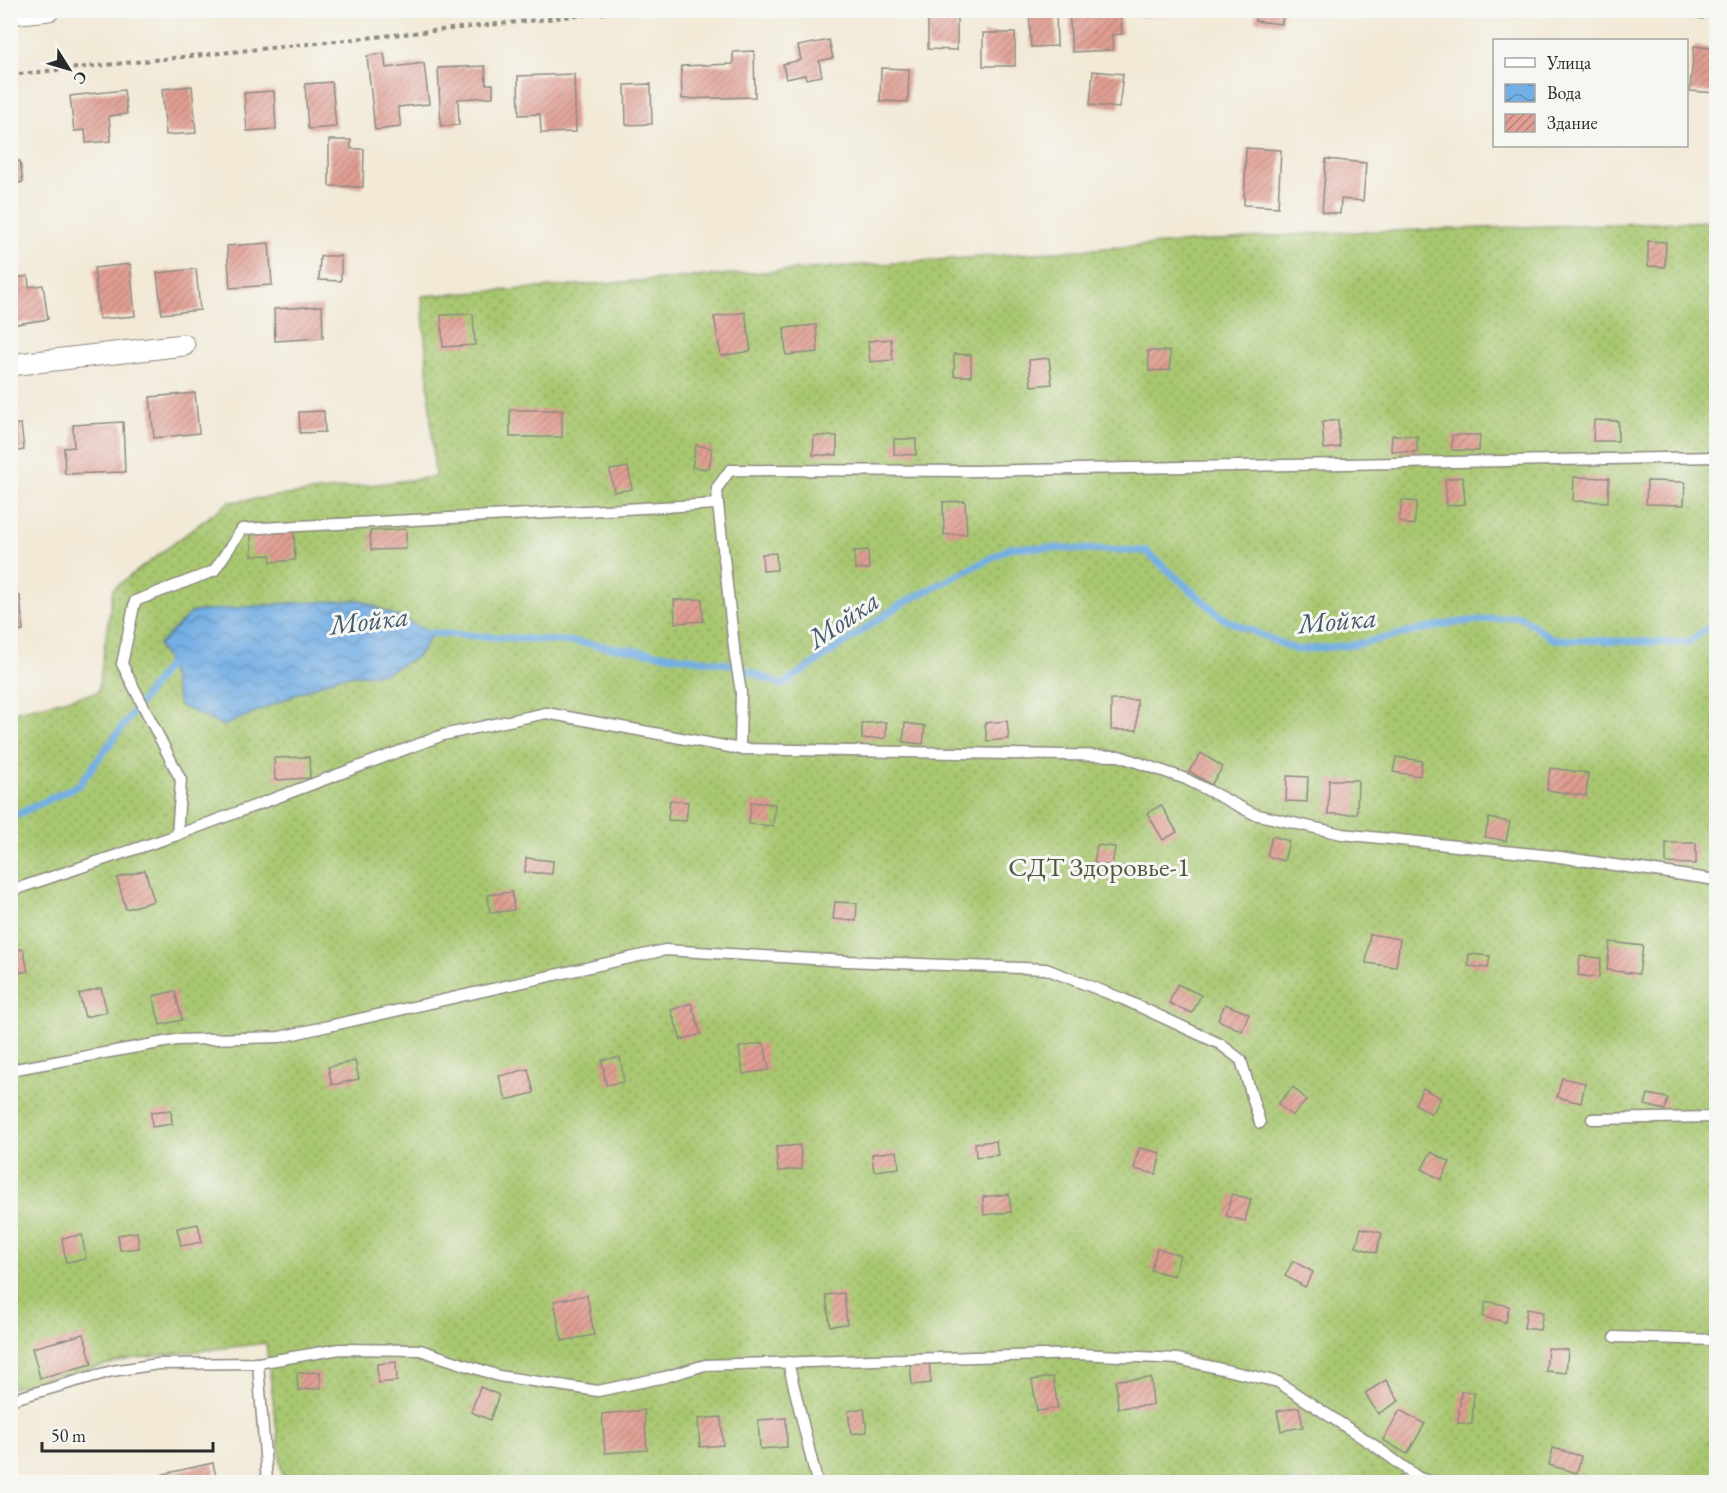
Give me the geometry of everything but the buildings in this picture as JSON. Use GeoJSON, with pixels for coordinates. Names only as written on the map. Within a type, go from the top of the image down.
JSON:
{"type":"FeatureCollection","features":[{"type":"Feature","properties":{"kind":"street"},"geometry":{"type":"LineString","coordinates":[[10,15],[48,10]]}},
{"type":"Feature","properties":{"kind":"street"},"geometry":{"type":"LineString","coordinates":[[10,365],[184,345]]}},
{"type":"Feature","properties":{"kind":"lane"},"geometry":{"type":"LineString","coordinates":[[740,749],[741,692],[717,488],[730,470],[974,471],[1716,457]]}},
{"type":"Feature","properties":{"kind":"lane"},"geometry":{"type":"LineString","coordinates":[[177,835],[181,780],[122,664],[135,601],[214,571],[242,528],[718,504]]}},
{"type":"Feature","properties":{"kind":"lane"},"geometry":{"type":"LineString","coordinates":[[10,891],[177,835],[443,735],[546,713],[740,749],[1119,756],[1186,779],[1254,814],[1342,834],[1553,856],[1716,880]]}},
{"type":"Feature","properties":{"kind":"lane"},"geometry":{"type":"LineString","coordinates":[[10,1070],[176,1040],[280,1037],[665,950],[846,961],[1046,969],[1123,999],[1220,1044],[1241,1060],[1260,1123]]}},
{"type":"Feature","properties":{"kind":"lane"},"geometry":{"type":"LineString","coordinates":[[1592,1119],[1716,1118]]}},
{"type":"Feature","properties":{"kind":"lane"},"geometry":{"type":"LineString","coordinates":[[1615,1337],[1716,1340]]}},
{"type":"Feature","properties":{"kind":"lane"},"geometry":{"type":"LineString","coordinates":[[10,1400],[112,1371],[158,1364],[258,1363],[340,1349],[420,1350],[498,1376],[598,1391],[665,1377],[705,1365],[1080,1354],[1178,1359],[1278,1382],[1419,1478],[1434,1482]]}},
{"type":"Feature","properties":{"kind":"lane"},"geometry":{"type":"LineString","coordinates":[[788,1362],[817,1482]]}},
{"type":"Feature","properties":{"kind":"lane"},"geometry":{"type":"LineString","coordinates":[[258,1363],[267,1482]]}},
{"type":"Feature","properties":{"kind":"lane"},"geometry":{"type":"LineString","coordinates":[[1402,1482],[1419,1478]]}},
{"type":"Feature","properties":{"kind":"path"},"geometry":{"type":"LineString","coordinates":[[10,75],[633,10]]}},
{"type":"Feature","properties":{"kind":"green space","name":"СДТ Здоровье-1"},"geometry":{"type":"Polygon","coordinates":[[[1716,221],[1716,1482],[283,1482],[266,1343],[130,1359],[11,1388],[10,713],[98,692],[113,589],[229,502],[435,477],[422,296],[1322,233],[1716,221]]]}},
{"type":"Feature","properties":{"kind":"water"},"geometry":{"type":"Polygon","coordinates":[[[361,600],[433,633],[417,657],[385,673],[337,677],[223,726],[179,705],[169,664],[158,645],[192,612],[290,603],[361,600]]]}},
{"type":"Feature","properties":{"kind":"waterway","name":"Мойка"},"geometry":{"type":"LineString","coordinates":[[424,634],[575,642],[730,664],[782,685],[900,605],[1012,547],[1146,551],[1224,619],[1297,650],[1353,645],[1452,623],[1520,616],[1553,639],[1687,643],[1716,622]]}},
{"type":"Feature","properties":{"kind":"waterway","name":"Мойка"},"geometry":{"type":"LineString","coordinates":[[10,818],[79,785],[169,664],[177,663]]}}]}
